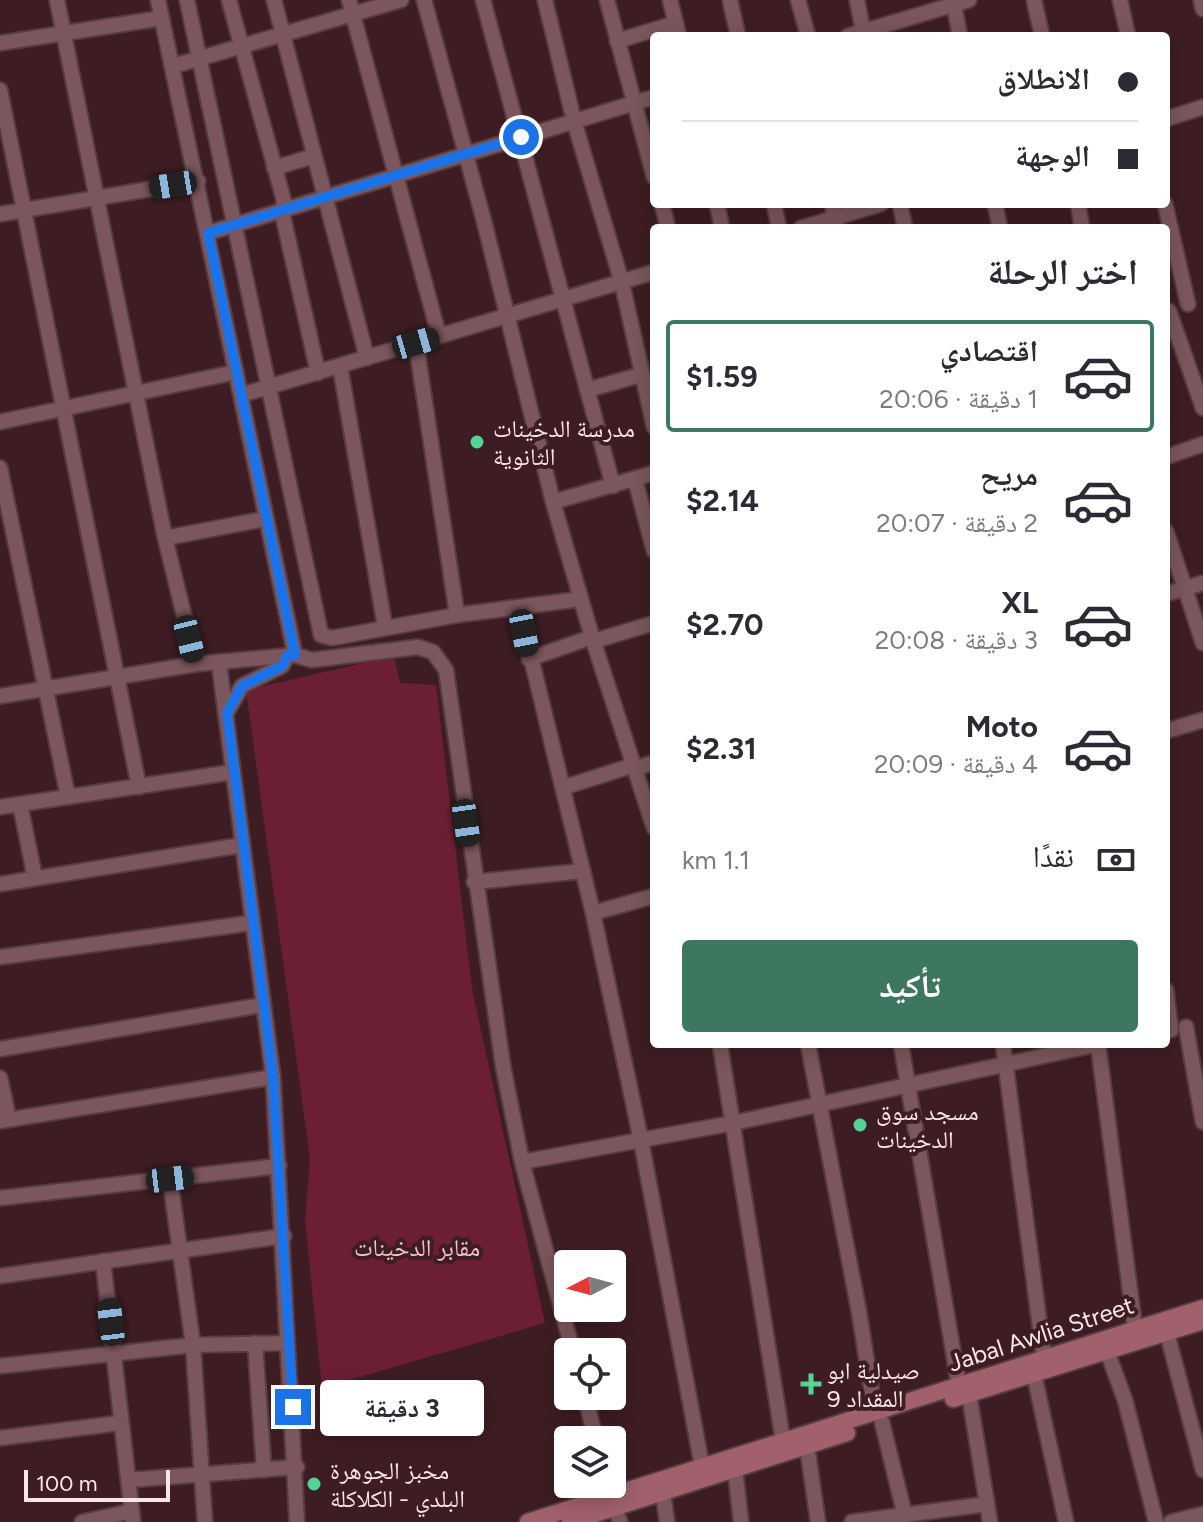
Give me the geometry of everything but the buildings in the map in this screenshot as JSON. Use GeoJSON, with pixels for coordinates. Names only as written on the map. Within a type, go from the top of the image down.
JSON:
{"type":"FeatureCollection","features":[{"type":"Feature","properties":{"kind":"main road","name":"Jabal Awlia Street"},"geometry":{"type":"LineString","coordinates":[[964,1390],[1034,1374],[1135,1329],[1203,1308]]}},
{"type":"Feature","properties":{"kind":"main road","name":"Jabal Awlia Street"},"geometry":{"type":"LineString","coordinates":[[570,1522],[702,1466],[964,1390],[1044,1358],[1107,1351],[1203,1321]]}},
{"type":"Feature","properties":{"kind":"main road","name":"Jabal Awlia Street"},"geometry":{"type":"LineString","coordinates":[[528,1522],[663,1493],[807,1446],[878,1417]]}},
{"type":"Feature","properties":{"kind":"street"},"geometry":{"type":"LineString","coordinates":[[57,0],[165,538],[196,664]]}},
{"type":"Feature","properties":{"kind":"street"},"geometry":{"type":"LineString","coordinates":[[158,0],[198,181],[291,655]]}},
{"type":"Feature","properties":{"kind":"street"},"geometry":{"type":"LineString","coordinates":[[187,0],[321,635],[332,638],[457,615],[581,599]]}},
{"type":"Feature","properties":{"kind":"street"},"geometry":{"type":"LineString","coordinates":[[229,0],[284,201],[282,212],[318,373]]}},
{"type":"Feature","properties":{"kind":"street"},"geometry":{"type":"LineString","coordinates":[[274,0],[367,358]]}},
{"type":"Feature","properties":{"kind":"street"},"geometry":{"type":"LineString","coordinates":[[173,66],[242,49],[351,7],[401,0]]}},
{"type":"Feature","properties":{"kind":"street"},"geometry":{"type":"LineString","coordinates":[[424,0],[553,502],[650,815]]}},
{"type":"Feature","properties":{"kind":"street"},"geometry":{"type":"LineString","coordinates":[[483,0],[613,486]]}},
{"type":"Feature","properties":{"kind":"street"},"geometry":{"type":"LineString","coordinates":[[545,0],[574,121],[622,283],[650,412]]}},
{"type":"Feature","properties":{"kind":"street"},"geometry":{"type":"LineString","coordinates":[[607,0],[650,163]]}},
{"type":"Feature","properties":{"kind":"street"},"geometry":{"type":"LineString","coordinates":[[670,0],[677,30]]}},
{"type":"Feature","properties":{"kind":"street"},"geometry":{"type":"LineString","coordinates":[[730,0],[737,32]]}},
{"type":"Feature","properties":{"kind":"street"},"geometry":{"type":"LineString","coordinates":[[798,0],[807,32]]}},
{"type":"Feature","properties":{"kind":"street"},"geometry":{"type":"LineString","coordinates":[[857,0],[864,32]]}},
{"type":"Feature","properties":{"kind":"street"},"geometry":{"type":"LineString","coordinates":[[870,32],[953,2],[969,0]]}},
{"type":"Feature","properties":{"kind":"street"},"geometry":{"type":"LineString","coordinates":[[1034,0],[1041,32]]}},
{"type":"Feature","properties":{"kind":"street"},"geometry":{"type":"LineString","coordinates":[[1120,0],[1127,32]]}},
{"type":"Feature","properties":{"kind":"street"},"geometry":{"type":"LineString","coordinates":[[1201,0],[1203,9]]}},
{"type":"Feature","properties":{"kind":"street"},"geometry":{"type":"LineString","coordinates":[[953,2],[959,32]]}},
{"type":"Feature","properties":{"kind":"street"},"geometry":{"type":"LineString","coordinates":[[351,7],[439,336]]}},
{"type":"Feature","properties":{"kind":"street"},"geometry":{"type":"LineString","coordinates":[[0,43],[162,18]]}},
{"type":"Feature","properties":{"kind":"street"},"geometry":{"type":"LineString","coordinates":[[617,41],[650,35]]}},
{"type":"Feature","properties":{"kind":"street"},"geometry":{"type":"LineString","coordinates":[[0,90],[139,787]]}},
{"type":"Feature","properties":{"kind":"street"},"geometry":{"type":"LineString","coordinates":[[208,233],[650,98]]}},
{"type":"Feature","properties":{"kind":"street"},"geometry":{"type":"LineString","coordinates":[[1170,118],[1203,107]]}},
{"type":"Feature","properties":{"kind":"street"},"geometry":{"type":"LineString","coordinates":[[274,168],[314,156]]}},
{"type":"Feature","properties":{"kind":"street"},"geometry":{"type":"LineString","coordinates":[[0,214],[198,181]]}},
{"type":"Feature","properties":{"kind":"street"},"geometry":{"type":"LineString","coordinates":[[813,224],[867,208]]}},
{"type":"Feature","properties":{"kind":"street"},"geometry":{"type":"LineString","coordinates":[[1170,226],[1188,304]]}},
{"type":"Feature","properties":{"kind":"street"},"geometry":{"type":"LineString","coordinates":[[241,395],[439,336],[508,319],[650,273]]}},
{"type":"Feature","properties":{"kind":"street"},"geometry":{"type":"LineString","coordinates":[[1170,311],[1203,299]]}},
{"type":"Feature","properties":{"kind":"street"},"geometry":{"type":"LineString","coordinates":[[1170,317],[1203,408]]}},
{"type":"Feature","properties":{"kind":"street"},"geometry":{"type":"LineString","coordinates":[[416,343],[457,615]]}},
{"type":"Feature","properties":{"kind":"street"},"geometry":{"type":"LineString","coordinates":[[340,366],[385,627]]}},
{"type":"Feature","properties":{"kind":"street"},"geometry":{"type":"LineString","coordinates":[[0,422],[236,372]]}},
{"type":"Feature","properties":{"kind":"street"},"geometry":{"type":"LineString","coordinates":[[587,390],[640,375]]}},
{"type":"Feature","properties":{"kind":"street"},"geometry":{"type":"LineString","coordinates":[[1170,456],[1203,444]]}},
{"type":"Feature","properties":{"kind":"street"},"geometry":{"type":"LineString","coordinates":[[0,468],[68,797]]}},
{"type":"Feature","properties":{"kind":"street"},"geometry":{"type":"LineString","coordinates":[[553,502],[650,474]]}},
{"type":"Feature","properties":{"kind":"street"},"geometry":{"type":"LineString","coordinates":[[635,479],[650,536]]}},
{"type":"Feature","properties":{"kind":"street"},"geometry":{"type":"LineString","coordinates":[[165,538],[265,519]]}},
{"type":"Feature","properties":{"kind":"street"},"geometry":{"type":"LineString","coordinates":[[1170,542],[1203,643]]}},
{"type":"Feature","properties":{"kind":"street"},"geometry":{"type":"LineString","coordinates":[[1170,593],[1203,583]]}},
{"type":"Feature","properties":{"kind":"street"},"geometry":{"type":"LineString","coordinates":[[519,608],[529,659],[565,787],[593,913],[641,1140],[702,1466]]}},
{"type":"Feature","properties":{"kind":"street"},"geometry":{"type":"LineString","coordinates":[[529,659],[650,624]]}},
{"type":"Feature","properties":{"kind":"street"},"geometry":{"type":"LineString","coordinates":[[0,696],[196,664],[291,655],[312,660],[418,647],[433,652],[442,663],[474,882],[522,1162],[569,1338]]}},
{"type":"Feature","properties":{"kind":"street"},"geometry":{"type":"LineString","coordinates":[[227,713],[242,686],[282,666],[291,655]]}},
{"type":"Feature","properties":{"kind":"street"},"geometry":{"type":"LineString","coordinates":[[219,663],[273,1077],[297,1467],[297,1522]]}},
{"type":"Feature","properties":{"kind":"street"},"geometry":{"type":"LineString","coordinates":[[1170,730],[1203,720]]}},
{"type":"Feature","properties":{"kind":"street"},"geometry":{"type":"LineString","coordinates":[[565,787],[650,763]]}},
{"type":"Feature","properties":{"kind":"street"},"geometry":{"type":"LineString","coordinates":[[0,807],[233,772]]}},
{"type":"Feature","properties":{"kind":"street"},"geometry":{"type":"LineString","coordinates":[[20,804],[35,878]]}},
{"type":"Feature","properties":{"kind":"street"},"geometry":{"type":"LineString","coordinates":[[0,884],[242,845]]}},
{"type":"Feature","properties":{"kind":"street"},"geometry":{"type":"LineString","coordinates":[[474,882],[583,871]]}},
{"type":"Feature","properties":{"kind":"street"},"geometry":{"type":"LineString","coordinates":[[593,913],[650,897]]}},
{"type":"Feature","properties":{"kind":"street"},"geometry":{"type":"LineString","coordinates":[[0,957],[251,923]]}},
{"type":"Feature","properties":{"kind":"street"},"geometry":{"type":"LineString","coordinates":[[0,1049],[262,1005]]}},
{"type":"Feature","properties":{"kind":"street"},"geometry":{"type":"LineString","coordinates":[[1170,1010],[1203,1122]]}},
{"type":"Feature","properties":{"kind":"street"},"geometry":{"type":"LineString","coordinates":[[1174,1030],[1203,1024]]}},
{"type":"Feature","properties":{"kind":"street"},"geometry":{"type":"LineString","coordinates":[[721,1048],[783,1441]]}},
{"type":"Feature","properties":{"kind":"street"},"geometry":{"type":"LineString","coordinates":[[809,1048],[878,1417],[904,1512]]}},
{"type":"Feature","properties":{"kind":"street"},"geometry":{"type":"LineString","coordinates":[[902,1048],[990,1522]]}},
{"type":"Feature","properties":{"kind":"street"},"geometry":{"type":"LineString","coordinates":[[1004,1048],[1044,1358]]}},
{"type":"Feature","properties":{"kind":"street"},"geometry":{"type":"LineString","coordinates":[[522,1162],[733,1123],[1079,1048]]}},
{"type":"Feature","properties":{"kind":"street"},"geometry":{"type":"LineString","coordinates":[[1099,1048],[1135,1329]]}},
{"type":"Feature","properties":{"kind":"street"},"geometry":{"type":"LineString","coordinates":[[0,1078],[5,1120],[273,1077]]}},
{"type":"Feature","properties":{"kind":"street"},"geometry":{"type":"LineString","coordinates":[[0,1198],[279,1166]]}},
{"type":"Feature","properties":{"kind":"street"},"geometry":{"type":"LineString","coordinates":[[170,1179],[193,1345],[205,1522]]}},
{"type":"Feature","properties":{"kind":"street"},"geometry":{"type":"LineString","coordinates":[[0,1276],[284,1236]]}},
{"type":"Feature","properties":{"kind":"street"},"geometry":{"type":"LineString","coordinates":[[82,1522],[132,1516],[103,1261]]}},
{"type":"Feature","properties":{"kind":"street"},"geometry":{"type":"LineString","coordinates":[[1167,1333],[1203,1470]]}},
{"type":"Feature","properties":{"kind":"street"},"geometry":{"type":"LineString","coordinates":[[255,1343],[264,1470]]}},
{"type":"Feature","properties":{"kind":"street"},"geometry":{"type":"LineString","coordinates":[[0,1366],[193,1345],[287,1343]]}},
{"type":"Feature","properties":{"kind":"street"},"geometry":{"type":"LineString","coordinates":[[1107,1351],[1125,1400],[1156,1522]]}},
{"type":"Feature","properties":{"kind":"street"},"geometry":{"type":"LineString","coordinates":[[1034,1374],[1066,1522]]}},
{"type":"Feature","properties":{"kind":"street"},"geometry":{"type":"LineString","coordinates":[[0,1438],[120,1423]]}},
{"type":"Feature","properties":{"kind":"street"},"geometry":{"type":"LineString","coordinates":[[807,1446],[818,1522]]}},
{"type":"Feature","properties":{"kind":"street"},"geometry":{"type":"LineString","coordinates":[[129,1480],[297,1467]]}},
{"type":"Feature","properties":{"kind":"street"},"geometry":{"type":"LineString","coordinates":[[735,1469],[741,1522]]}},
{"type":"Feature","properties":{"kind":"street"},"geometry":{"type":"LineString","coordinates":[[663,1493],[667,1522]]}},
{"type":"Feature","properties":{"kind":"street"},"geometry":{"type":"LineString","coordinates":[[852,1522],[904,1512],[987,1504]]}},
{"type":"Feature","properties":{"kind":"street"},"geometry":{"type":"LineString","coordinates":[[1171,1522],[1203,1514]]}},
{"type":"Feature","properties":{"kind":"green space","name":"مقابر الدخينات"},"geometry":{"type":"Polygon","coordinates":[[[394,656],[400,683],[436,685],[472,989],[545,1323],[322,1388],[305,1220],[310,1159],[246,690],[394,656]]]}},
{"type":"Feature","properties":{"kind":"place","name":"مدرسة الدخينات الثانوية"},"geometry":{"type":"Point","coordinates":[477,442]}},
{"type":"Feature","properties":{"kind":"place","name":"مسجد سوق الدخينات"},"geometry":{"type":"Point","coordinates":[860,1125]}},
{"type":"Feature","properties":{"kind":"place","name":"صيدلية ابو المقداد 9"},"geometry":{"type":"Point","coordinates":[811,1384]}},
{"type":"Feature","properties":{"kind":"place","name":"مخبز الجوهرة البلدي - الكلاكلة"},"geometry":{"type":"Point","coordinates":[314,1484]}},
{"type":"Feature","properties":{"kind":"route"},"geometry":{"type":"LineString","coordinates":[[293,1407],[273,1077],[251,923],[227,713],[235,694],[249,680],[270,673],[285,663],[287,656],[295,655],[289,641],[208,233],[521,137]]}}]}
